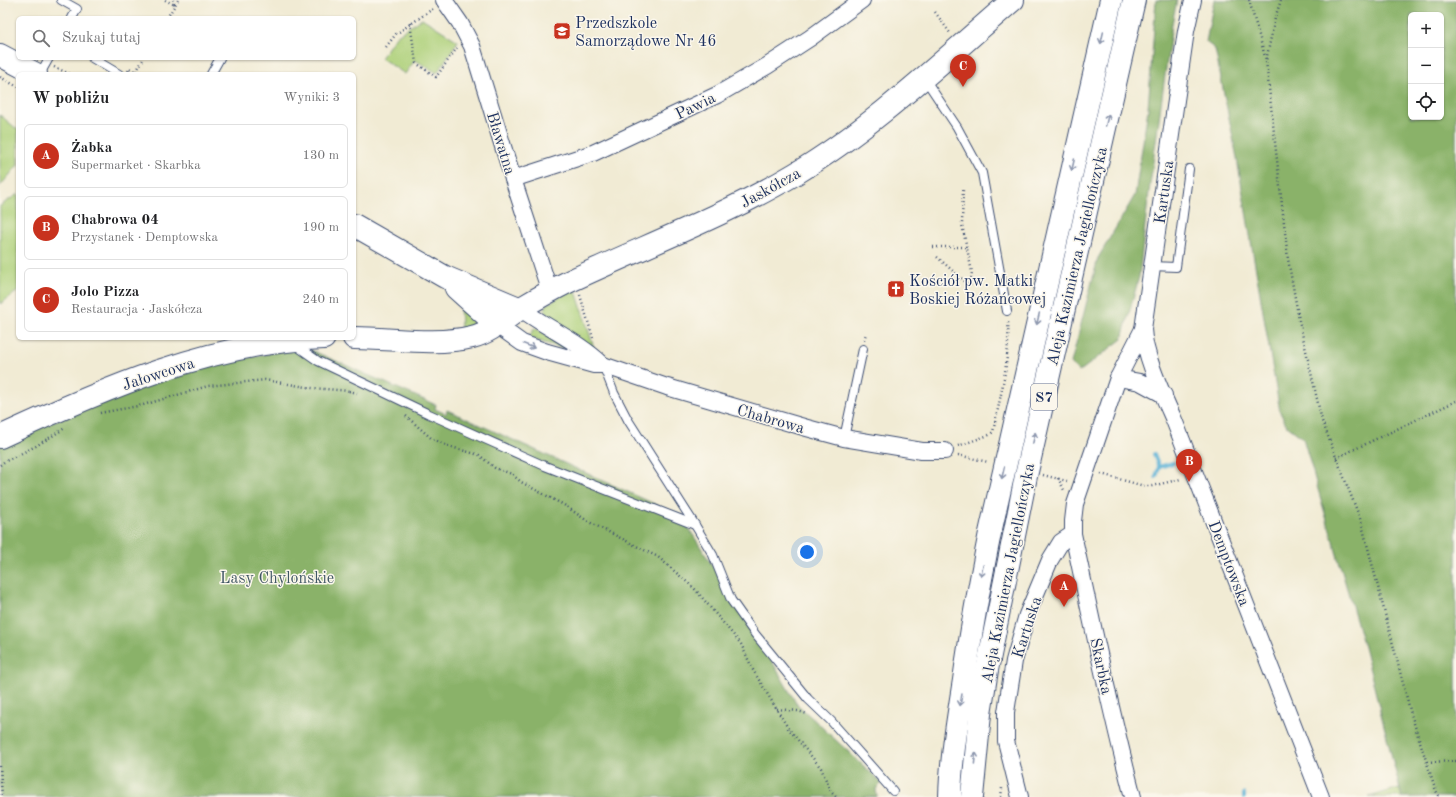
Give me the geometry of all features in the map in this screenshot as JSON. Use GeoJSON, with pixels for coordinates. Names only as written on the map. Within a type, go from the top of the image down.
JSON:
{"type":"FeatureCollection","features":[{"type":"Feature","properties":{"kind":"main road","name":"Jaskółcza"},"geometry":{"type":"LineString","coordinates":[[497,325],[521,309],[567,283],[704,222],[760,195],[797,173],[850,137],[924,77],[1013,0]]}},
{"type":"Feature","properties":{"kind":"main road","name":"Aleja Kazimierza Jagiellończyka"},"geometry":{"type":"LineString","coordinates":[[950,797],[954,749],[960,706],[978,595],[990,533],[1111,0]]}},
{"type":"Feature","properties":{"kind":"main road","name":"Aleja Kazimierza Jagiellończyka"},"geometry":{"type":"LineString","coordinates":[[972,797],[980,714],[987,670],[1026,476],[1134,0]]}},
{"type":"Feature","properties":{"kind":"main road"},"geometry":{"type":"LineString","coordinates":[[0,55],[32,72]]}},
{"type":"Feature","properties":{"kind":"main road","name":"Chabrowa"},"geometry":{"type":"LineString","coordinates":[[356,226],[445,277],[521,309]]}},
{"type":"Feature","properties":{"kind":"main road","name":"Chabrowa"},"geometry":{"type":"LineString","coordinates":[[445,277],[497,325]]}},
{"type":"Feature","properties":{"kind":"main road"},"geometry":{"type":"LineString","coordinates":[[356,338],[459,340],[475,337],[497,325]]}},
{"type":"Feature","properties":{"kind":"main road","name":"Jałowcowa"},"geometry":{"type":"LineString","coordinates":[[0,438],[98,393],[155,373],[242,348],[287,340]]}},
{"type":"Feature","properties":{"kind":"street","name":"Bławatna"},"geometry":{"type":"LineString","coordinates":[[444,0],[460,23],[472,46],[512,178],[550,292]]}},
{"type":"Feature","properties":{"kind":"street","name":"Pawia"},"geometry":{"type":"LineString","coordinates":[[512,178],[594,153],[717,95],[767,66],[810,38],[862,0]]}},
{"type":"Feature","properties":{"kind":"street","name":"Kartuska"},"geometry":{"type":"LineString","coordinates":[[1020,797],[1006,741],[1006,712],[1014,661],[1027,615],[1050,560],[1061,542],[1073,534],[1075,504],[1118,378],[1143,328],[1186,30],[1193,0]]}},
{"type":"Feature","properties":{"kind":"street","name":"Chabrowa"},"geometry":{"type":"LineString","coordinates":[[521,309],[533,318],[591,353],[602,365]]}},
{"type":"Feature","properties":{"kind":"street","name":"Chabrowa"},"geometry":{"type":"LineString","coordinates":[[497,325],[522,343],[541,350],[594,365],[602,365],[807,428],[844,438],[922,451],[944,451]]}},
{"type":"Feature","properties":{"kind":"street","name":"Demptowska"},"geometry":{"type":"LineString","coordinates":[[1143,328],[1145,344],[1164,395],[1320,797]]}},
{"type":"Feature","properties":{"kind":"street"},"geometry":{"type":"LineString","coordinates":[[1118,378],[1140,382],[1164,395]]}},
{"type":"Feature","properties":{"kind":"street","name":"Skarbka"},"geometry":{"type":"LineString","coordinates":[[1073,534],[1121,752],[1133,797]]}},
{"type":"Feature","properties":{"kind":"lane"},"geometry":{"type":"LineString","coordinates":[[61,0],[77,9],[73,16]]}},
{"type":"Feature","properties":{"kind":"lane"},"geometry":{"type":"LineString","coordinates":[[41,72],[48,60]]}},
{"type":"Feature","properties":{"kind":"lane"},"geometry":{"type":"LineString","coordinates":[[95,60],[116,72]]}},
{"type":"Feature","properties":{"kind":"lane"},"geometry":{"type":"LineString","coordinates":[[212,72],[219,60]]}},
{"type":"Feature","properties":{"kind":"lane"},"geometry":{"type":"LineString","coordinates":[[924,77],[957,127],[982,173],[1007,311]]}},
{"type":"Feature","properties":{"kind":"lane"},"geometry":{"type":"LineString","coordinates":[[1152,266],[1176,267],[1189,169]]}},
{"type":"Feature","properties":{"kind":"lane"},"geometry":{"type":"LineString","coordinates":[[287,340],[318,361],[429,414],[545,466],[695,525]]}},
{"type":"Feature","properties":{"kind":"lane"},"geometry":{"type":"LineString","coordinates":[[844,438],[863,349]]}},
{"type":"Feature","properties":{"kind":"lane"},"geometry":{"type":"LineString","coordinates":[[602,365],[628,420],[713,555],[731,600],[755,634],[808,698],[831,721],[894,791]]}},
{"type":"Feature","properties":{"kind":"path"},"geometry":{"type":"LineString","coordinates":[[165,0],[175,5]]}},
{"type":"Feature","properties":{"kind":"path"},"geometry":{"type":"LineString","coordinates":[[173,0],[175,5]]}},
{"type":"Feature","properties":{"kind":"path"},"geometry":{"type":"LineString","coordinates":[[168,16],[178,0]]}},
{"type":"Feature","properties":{"kind":"path"},"geometry":{"type":"LineString","coordinates":[[386,47],[396,34],[444,0]]}},
{"type":"Feature","properties":{"kind":"path"},"geometry":{"type":"LineString","coordinates":[[1249,0],[1266,60],[1288,259],[1299,320],[1322,421],[1362,521],[1410,714],[1436,791],[1440,797]]}},
{"type":"Feature","properties":{"kind":"path"},"geometry":{"type":"LineString","coordinates":[[1266,60],[1281,0]]}},
{"type":"Feature","properties":{"kind":"path"},"geometry":{"type":"LineString","coordinates":[[935,12],[950,33]]}},
{"type":"Feature","properties":{"kind":"path"},"geometry":{"type":"LineString","coordinates":[[410,23],[416,63],[436,77],[459,46]]}},
{"type":"Feature","properties":{"kind":"path"},"geometry":{"type":"LineString","coordinates":[[127,72],[130,68],[136,72],[143,60]]}},
{"type":"Feature","properties":{"kind":"path"},"geometry":{"type":"LineString","coordinates":[[0,77],[16,86]]}},
{"type":"Feature","properties":{"kind":"path"},"geometry":{"type":"LineString","coordinates":[[937,257],[970,286],[972,272],[962,225],[964,188]]}},
{"type":"Feature","properties":{"kind":"path"},"geometry":{"type":"LineString","coordinates":[[933,247],[966,246]]}},
{"type":"Feature","properties":{"kind":"path"},"geometry":{"type":"LineString","coordinates":[[578,288],[594,341]]}},
{"type":"Feature","properties":{"kind":"path"},"geometry":{"type":"LineString","coordinates":[[944,451],[989,435],[992,432],[1006,370],[1008,334],[1007,311]]}},
{"type":"Feature","properties":{"kind":"path"},"geometry":{"type":"LineString","coordinates":[[100,413],[143,405],[208,386],[265,380],[312,388],[362,393]]}},
{"type":"Feature","properties":{"kind":"path"},"geometry":{"type":"LineString","coordinates":[[349,391],[377,388]]}},
{"type":"Feature","properties":{"kind":"path"},"geometry":{"type":"LineString","coordinates":[[1336,458],[1456,401]]}},
{"type":"Feature","properties":{"kind":"path"},"geometry":{"type":"LineString","coordinates":[[402,413],[431,438],[448,446],[479,455],[495,468],[512,474],[521,482],[564,505],[589,522],[658,557],[694,588],[741,644],[753,670],[788,728],[821,768],[831,792],[836,797]]}},
{"type":"Feature","properties":{"kind":"path"},"geometry":{"type":"LineString","coordinates":[[0,465],[36,446],[67,427]]}},
{"type":"Feature","properties":{"kind":"path"},"geometry":{"type":"LineString","coordinates":[[961,456],[989,462]]}},
{"type":"Feature","properties":{"kind":"path"},"geometry":{"type":"LineString","coordinates":[[1094,472],[1144,486],[1152,486],[1188,477]]}},
{"type":"Feature","properties":{"kind":"path"},"geometry":{"type":"LineString","coordinates":[[1041,474],[1068,481]]}},
{"type":"Feature","properties":{"kind":"path"},"geometry":{"type":"LineString","coordinates":[[1057,478],[1065,494]]}},
{"type":"Feature","properties":{"kind":"path"},"geometry":{"type":"LineString","coordinates":[[777,709],[798,711],[831,721]]}},
{"type":"Feature","properties":{"kind":"path"},"geometry":{"type":"LineString","coordinates":[[1427,762],[1456,761]]}},
{"type":"Feature","properties":{"kind":"path"},"geometry":{"type":"LineString","coordinates":[[0,766],[2,797]]}},
{"type":"Feature","properties":{"kind":"green space"},"geometry":{"type":"Polygon","coordinates":[[[1156,0],[1177,0],[1172,24],[1139,277],[1122,339],[1079,372],[1071,363],[1098,258],[1135,195],[1148,109],[1156,0]]]}},
{"type":"Feature","properties":{"kind":"green space"},"geometry":{"type":"Polygon","coordinates":[[[1214,0],[1456,0],[1456,797],[1402,797],[1364,647],[1303,438],[1287,426],[1280,412],[1236,153],[1215,49],[1206,42],[1214,0]]]}},
{"type":"Feature","properties":{"kind":"green space"},"geometry":{"type":"Polygon","coordinates":[[[422,18],[458,41],[437,73],[415,60],[405,74],[381,58],[396,36],[422,18]]]}},
{"type":"Feature","properties":{"kind":"green space"},"geometry":{"type":"Polygon","coordinates":[[[0,115],[16,128],[16,167],[0,186],[0,115]]]}},
{"type":"Feature","properties":{"kind":"green space"},"geometry":{"type":"Polygon","coordinates":[[[16,195],[16,292],[0,304],[0,206],[16,195]]]}},
{"type":"Feature","properties":{"kind":"green space"},"geometry":{"type":"Polygon","coordinates":[[[575,288],[594,348],[547,318],[545,309],[547,304],[575,288]]]}},
{"type":"Feature","properties":{"kind":"green space"},"geometry":{"type":"Polygon","coordinates":[[[460,300],[468,308],[473,318],[472,326],[461,332],[460,300]]]}},
{"type":"Feature","properties":{"kind":"green space"},"geometry":{"type":"Polygon","coordinates":[[[534,329],[537,329],[585,355],[529,338],[534,329]]]}},
{"type":"Feature","properties":{"kind":"green space","name":"Lasy Chylońskie"},"geometry":{"type":"Polygon","coordinates":[[[302,346],[436,405],[435,409],[446,414],[447,410],[681,516],[764,647],[796,703],[882,783],[876,789],[877,797],[0,797],[0,445],[111,396],[210,366],[302,346]]]}},
{"type":"Feature","properties":{"kind":"green space"},"geometry":{"type":"Polygon","coordinates":[[[1399,788],[1402,797],[1369,797],[1399,788]]]}},
{"type":"Feature","properties":{"kind":"waterway"},"geometry":{"type":"LineString","coordinates":[[1154,454],[1159,467],[1156,477]]}},
{"type":"Feature","properties":{"kind":"waterway"},"geometry":{"type":"LineString","coordinates":[[1159,467],[1173,463]]}},
{"type":"Feature","properties":{"kind":"place","name":"Przedszkole Samorządowe Nr 46"},"geometry":{"type":"Point","coordinates":[562,31]}},
{"type":"Feature","properties":{"kind":"place","name":"Jolo Pizza"},"geometry":{"type":"Point","coordinates":[963,87]}},
{"type":"Feature","properties":{"kind":"place","name":"Kościół pw. Matki Boskiej Różańcowej"},"geometry":{"type":"Point","coordinates":[896,289]}},
{"type":"Feature","properties":{"kind":"place","name":"Chabrowa 04"},"geometry":{"type":"Point","coordinates":[1189,482]}},
{"type":"Feature","properties":{"kind":"place","name":"Żabka"},"geometry":{"type":"Point","coordinates":[1064,607]}}]}
